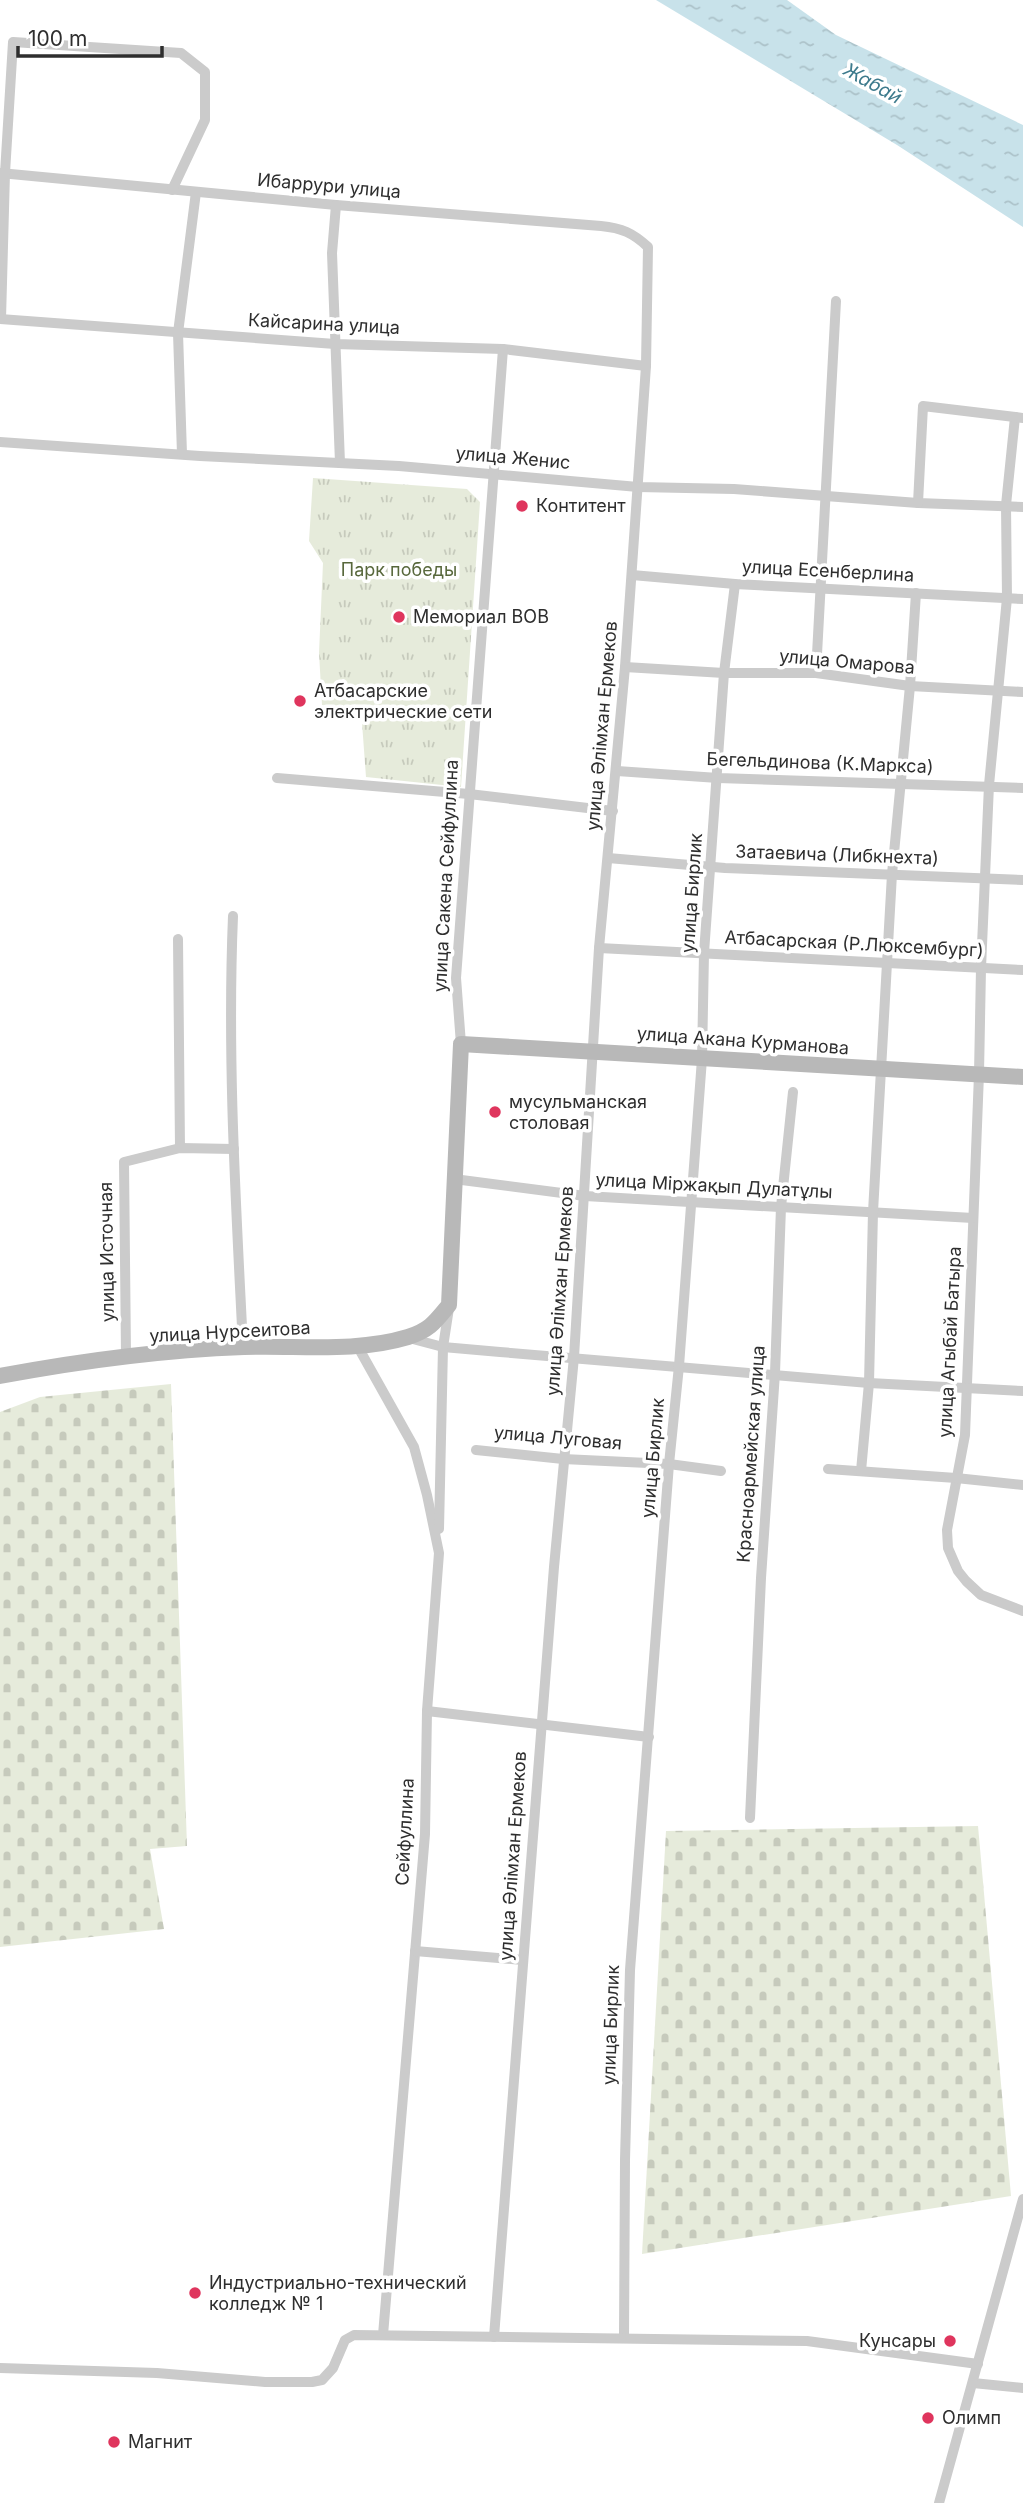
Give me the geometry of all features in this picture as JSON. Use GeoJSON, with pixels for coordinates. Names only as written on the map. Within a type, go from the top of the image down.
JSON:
{"type":"FeatureCollection","features":[{"type":"Feature","properties":{"kind":"main road","name":"улица Акана Курманова"},"geometry":{"type":"LineString","coordinates":[[461,1044],[1023,1077]]}},
{"type":"Feature","properties":{"kind":"main road","name":"улица Сакена Сейфуллина"},"geometry":{"type":"LineString","coordinates":[[449,1305],[461,1044]]}},
{"type":"Feature","properties":{"kind":"main road","name":"улица Нурсеитова"},"geometry":{"type":"LineString","coordinates":[[0,1377],[126,1356],[243,1347],[358,1347],[406,1337],[429,1329],[449,1305]]}},
{"type":"Feature","properties":{"kind":"street"},"geometry":{"type":"LineString","coordinates":[[0,41],[181,53],[205,72],[205,120],[172,190]]}},
{"type":"Feature","properties":{"kind":"street"},"geometry":{"type":"LineString","coordinates":[[0,319],[2,173],[13,42]]}},
{"type":"Feature","properties":{"kind":"street","name":"Ибаррури улица"},"geometry":{"type":"LineString","coordinates":[[2,173],[336,205],[622,228],[648,247]]}},
{"type":"Feature","properties":{"kind":"street"},"geometry":{"type":"LineString","coordinates":[[182,454],[178,333],[196,192]]}},
{"type":"Feature","properties":{"kind":"street"},"geometry":{"type":"LineString","coordinates":[[336,205],[332,253],[340,463]]}},
{"type":"Feature","properties":{"kind":"street","name":"улица Әлімхан Ермеков"},"geometry":{"type":"LineString","coordinates":[[494,2337],[541,1725],[574,1357],[599,948],[617,771],[632,575],[646,366],[648,247]]}},
{"type":"Feature","properties":{"kind":"street"},"geometry":{"type":"LineString","coordinates":[[816,673],[836,301]]}},
{"type":"Feature","properties":{"kind":"street","name":"Кайсарина улица"},"geometry":{"type":"LineString","coordinates":[[0,319],[335,344],[503,349],[646,366]]}},
{"type":"Feature","properties":{"kind":"street","name":"улица Сакена Сейфуллина"},"geometry":{"type":"LineString","coordinates":[[461,1044],[456,978],[503,349]]}},
{"type":"Feature","properties":{"kind":"street"},"geometry":{"type":"LineString","coordinates":[[918,503],[923,406],[1019,418]]}},
{"type":"Feature","properties":{"kind":"street","name":"улица Агыбай Батыра"},"geometry":{"type":"LineString","coordinates":[[1019,418],[1006,505],[1007,598],[989,785],[965,1435],[947,1530],[948,1548],[957,1571],[981,1595],[1023,1611]]}},
{"type":"Feature","properties":{"kind":"street","name":"улица Женис"},"geometry":{"type":"LineString","coordinates":[[0,442],[492,473],[638,487],[734,489],[918,503],[1023,507]]}},
{"type":"Feature","properties":{"kind":"street","name":"улица Есенберлина"},"geometry":{"type":"LineString","coordinates":[[632,575],[735,584],[1023,599]]}},
{"type":"Feature","properties":{"kind":"street","name":"улица Бирлик"},"geometry":{"type":"LineString","coordinates":[[624,2337],[625,2146],[630,1970],[669,1464],[680,1366],[702,1059],[704,953],[724,673],[735,584]]}},
{"type":"Feature","properties":{"kind":"street"},"geometry":{"type":"LineString","coordinates":[[861,1471],[869,1383],[873,1212],[892,874],[916,593]]}},
{"type":"Feature","properties":{"kind":"street","name":"улица Омарова"},"geometry":{"type":"LineString","coordinates":[[625,667],[724,673],[816,673],[910,686],[1023,691]]}},
{"type":"Feature","properties":{"kind":"street","name":"Бегельдинова (К.Маркса)"},"geometry":{"type":"LineString","coordinates":[[617,771],[718,778],[1023,788]]}},
{"type":"Feature","properties":{"kind":"street"},"geometry":{"type":"LineString","coordinates":[[277,779],[469,794],[613,811]]}},
{"type":"Feature","properties":{"kind":"street","name":"Затаевича (Либкнехта)"},"geometry":{"type":"LineString","coordinates":[[608,858],[711,867],[1023,880]]}},
{"type":"Feature","properties":{"kind":"street"},"geometry":{"type":"LineString","coordinates":[[233,916],[230,985],[243,1347]]}},
{"type":"Feature","properties":{"kind":"street"},"geometry":{"type":"LineString","coordinates":[[178,939],[180,1148]]}},
{"type":"Feature","properties":{"kind":"street","name":"Атбасарская (Р.Люксембург)"},"geometry":{"type":"LineString","coordinates":[[599,948],[1023,970]]}},
{"type":"Feature","properties":{"kind":"street","name":"Красноармейская улица"},"geometry":{"type":"LineString","coordinates":[[750,1818],[761,1578],[775,1373],[781,1207],[793,1092]]}},
{"type":"Feature","properties":{"kind":"street","name":"улица Источная"},"geometry":{"type":"LineString","coordinates":[[126,1356],[124,1162],[180,1148],[234,1149]]}},
{"type":"Feature","properties":{"kind":"street","name":"улица Міржақып Дулатұлы"},"geometry":{"type":"LineString","coordinates":[[454,1180],[585,1196],[973,1218]]}},
{"type":"Feature","properties":{"kind":"street","name":"улица Сакена Сейфуллина"},"geometry":{"type":"LineString","coordinates":[[439,1553],[443,1347],[449,1305]]}},
{"type":"Feature","properties":{"kind":"street"},"geometry":{"type":"LineString","coordinates":[[406,1337],[443,1347],[869,1383],[1023,1391]]}},
{"type":"Feature","properties":{"kind":"street","name":"Сейфуллина"},"geometry":{"type":"LineString","coordinates":[[358,1347],[414,1447],[439,1553],[428,1712],[425,1834],[383,2335]]}},
{"type":"Feature","properties":{"kind":"street","name":"улица Луговая"},"geometry":{"type":"LineString","coordinates":[[476,1450],[563,1459],[669,1464],[721,1471]]}},
{"type":"Feature","properties":{"kind":"street"},"geometry":{"type":"LineString","coordinates":[[828,1469],[1023,1485]]}},
{"type":"Feature","properties":{"kind":"street"},"geometry":{"type":"LineString","coordinates":[[428,1712],[649,1737]]}},
{"type":"Feature","properties":{"kind":"street"},"geometry":{"type":"LineString","coordinates":[[415,1951],[523,1960]]}},
{"type":"Feature","properties":{"kind":"street"},"geometry":{"type":"LineString","coordinates":[[939,2503],[1023,2199]]}},
{"type":"Feature","properties":{"kind":"street"},"geometry":{"type":"LineString","coordinates":[[0,2368],[157,2373],[265,2382],[312,2382],[322,2380],[333,2368],[345,2340],[354,2334],[807,2341],[978,2364]]}},
{"type":"Feature","properties":{"kind":"street"},"geometry":{"type":"LineString","coordinates":[[973,2383],[1023,2388]]}},
{"type":"Feature","properties":{"kind":"green space","name":"Парк победы"},"geometry":{"type":"Polygon","coordinates":[[[313,478],[467,489],[480,502],[461,787],[366,777],[361,709],[322,705],[319,653],[323,563],[309,541],[313,478]]]}},
{"type":"Feature","properties":{"kind":"green space"},"geometry":{"type":"Polygon","coordinates":[[[171,1384],[187,1846],[150,1849],[164,1929],[0,1947],[0,1412],[40,1397],[171,1384]]]}},
{"type":"Feature","properties":{"kind":"green space"},"geometry":{"type":"Polygon","coordinates":[[[978,1826],[1011,2196],[642,2254],[666,1831],[978,1826]]]}},
{"type":"Feature","properties":{"kind":"water","name":"Жабай"},"geometry":{"type":"Polygon","coordinates":[[[656,0],[787,0],[836,35],[1023,125],[1023,227],[897,145],[656,0]]]}},
{"type":"Feature","properties":{"kind":"place","name":"Контитент"},"geometry":{"type":"Point","coordinates":[522,506]}},
{"type":"Feature","properties":{"kind":"place","name":"Мемориал ВОВ"},"geometry":{"type":"Point","coordinates":[399,617]}},
{"type":"Feature","properties":{"kind":"place","name":"Атбасарские электрические сети"},"geometry":{"type":"Point","coordinates":[300,701]}},
{"type":"Feature","properties":{"kind":"place","name":"мусульманская столовая"},"geometry":{"type":"Point","coordinates":[495,1112]}},
{"type":"Feature","properties":{"kind":"place","name":"Индустриально-технический колледж № 1"},"geometry":{"type":"Point","coordinates":[195,2293]}},
{"type":"Feature","properties":{"kind":"place","name":"Кунсары"},"geometry":{"type":"Point","coordinates":[950,2341]}},
{"type":"Feature","properties":{"kind":"place","name":"Олимп"},"geometry":{"type":"Point","coordinates":[928,2418]}},
{"type":"Feature","properties":{"kind":"place","name":"Магнит"},"geometry":{"type":"Point","coordinates":[114,2442]}}]}
